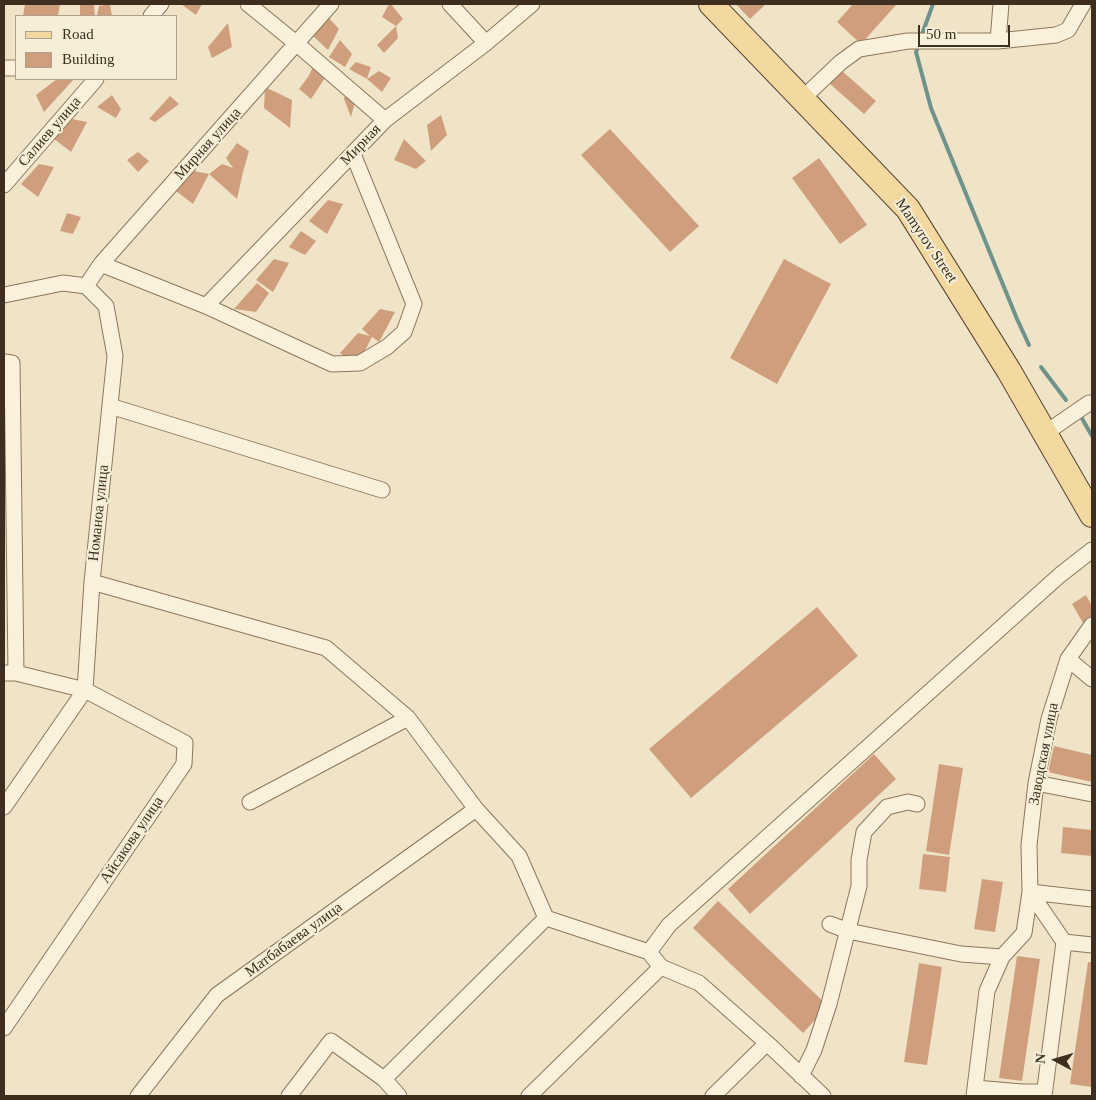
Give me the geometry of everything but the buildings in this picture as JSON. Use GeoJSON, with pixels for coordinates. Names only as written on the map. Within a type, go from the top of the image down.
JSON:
{"type":"FeatureCollection","features":[{"type":"Feature","properties":{"kind":"main road","name":"Mamyrov Street"},"geometry":{"type":"LineString","coordinates":[[712,4],[908,209],[1009,371],[1092,515]]}},
{"type":"Feature","properties":{"kind":"street"},"geometry":{"type":"LineString","coordinates":[[152,15],[161,4]]}},
{"type":"Feature","properties":{"kind":"street"},"geometry":{"type":"LineString","coordinates":[[248,4],[385,120]]}},
{"type":"Feature","properties":{"kind":"street","name":"Мирная улица"},"geometry":{"type":"LineString","coordinates":[[86,286],[101,264],[331,4]]}},
{"type":"Feature","properties":{"kind":"street"},"geometry":{"type":"LineString","coordinates":[[450,4],[486,43]]}},
{"type":"Feature","properties":{"kind":"street","name":"Мирная"},"geometry":{"type":"LineString","coordinates":[[206,306],[385,120],[486,43],[532,4]]}},
{"type":"Feature","properties":{"kind":"street"},"geometry":{"type":"LineString","coordinates":[[998,41],[1001,4]]}},
{"type":"Feature","properties":{"kind":"street"},"geometry":{"type":"LineString","coordinates":[[803,98],[841,62],[859,50],[908,41],[998,41],[1056,35],[1068,30],[1083,4]]}},
{"type":"Feature","properties":{"kind":"street","name":"Салиев улица"},"geometry":{"type":"LineString","coordinates":[[4,185],[95,80]]}},
{"type":"Feature","properties":{"kind":"street"},"geometry":{"type":"LineString","coordinates":[[101,264],[206,306],[332,364],[360,363],[387,348],[404,332],[414,304],[353,154]]}},
{"type":"Feature","properties":{"kind":"street"},"geometry":{"type":"LineString","coordinates":[[4,295],[63,283],[86,286]]}},
{"type":"Feature","properties":{"kind":"street","name":"Номаноа улица"},"geometry":{"type":"LineString","coordinates":[[85,690],[92,582],[115,356],[106,306],[86,286]]}},
{"type":"Feature","properties":{"kind":"street"},"geometry":{"type":"LineString","coordinates":[[4,362],[12,363],[10,673],[85,690],[4,807]]}},
{"type":"Feature","properties":{"kind":"street"},"geometry":{"type":"LineString","coordinates":[[1044,434],[1089,403],[1092,404]]}},
{"type":"Feature","properties":{"kind":"street"},"geometry":{"type":"LineString","coordinates":[[110,406],[382,490]]}},
{"type":"Feature","properties":{"kind":"street"},"geometry":{"type":"LineString","coordinates":[[649,952],[669,925],[1060,575],[1092,550]]}},
{"type":"Feature","properties":{"kind":"street"},"geometry":{"type":"LineString","coordinates":[[92,582],[326,648],[408,718],[476,810],[519,856],[546,918],[649,952],[661,967],[699,983],[823,1096]]}},
{"type":"Feature","properties":{"kind":"street","name":"Заводская улица"},"geometry":{"type":"LineString","coordinates":[[974,1092],[987,991],[1002,957],[1024,933],[1030,892],[1029,846],[1036,784],[1049,718],[1068,659],[1092,625]]}},
{"type":"Feature","properties":{"kind":"street"},"geometry":{"type":"LineString","coordinates":[[1068,659],[1092,679]]}},
{"type":"Feature","properties":{"kind":"street","name":"Айсакова улица"},"geometry":{"type":"LineString","coordinates":[[4,1028],[184,764],[185,742],[85,690]]}},
{"type":"Feature","properties":{"kind":"street"},"geometry":{"type":"LineString","coordinates":[[250,802],[408,718]]}},
{"type":"Feature","properties":{"kind":"street"},"geometry":{"type":"LineString","coordinates":[[1036,784],[1092,794]]}},
{"type":"Feature","properties":{"kind":"street"},"geometry":{"type":"LineString","coordinates":[[801,1076],[814,1050],[829,1004],[848,931],[858,886],[859,860],[864,832],[887,808],[908,802],[917,804]]}},
{"type":"Feature","properties":{"kind":"street","name":"Матбабаева улица"},"geometry":{"type":"LineString","coordinates":[[138,1096],[217,995],[476,810]]}},
{"type":"Feature","properties":{"kind":"street"},"geometry":{"type":"LineString","coordinates":[[1030,892],[1092,899]]}},
{"type":"Feature","properties":{"kind":"street"},"geometry":{"type":"LineString","coordinates":[[974,1092],[1044,1094],[1064,942],[1030,892]]}},
{"type":"Feature","properties":{"kind":"street"},"geometry":{"type":"LineString","coordinates":[[384,1079],[546,918]]}},
{"type":"Feature","properties":{"kind":"street"},"geometry":{"type":"LineString","coordinates":[[830,924],[848,931],[961,954],[1002,957]]}},
{"type":"Feature","properties":{"kind":"street"},"geometry":{"type":"LineString","coordinates":[[1064,942],[1092,945]]}},
{"type":"Feature","properties":{"kind":"street"},"geometry":{"type":"LineString","coordinates":[[528,1096],[661,967]]}},
{"type":"Feature","properties":{"kind":"street"},"geometry":{"type":"LineString","coordinates":[[289,1096],[332,1041],[384,1079],[399,1096]]}},
{"type":"Feature","properties":{"kind":"street"},"geometry":{"type":"LineString","coordinates":[[713,1096],[767,1043]]}},
{"type":"Feature","properties":{"kind":"waterway"},"geometry":{"type":"LineString","coordinates":[[921,37],[933,4]]}},
{"type":"Feature","properties":{"kind":"waterway"},"geometry":{"type":"LineString","coordinates":[[919,44],[916,52],[931,108],[1029,345]]}},
{"type":"Feature","properties":{"kind":"waterway"},"geometry":{"type":"LineString","coordinates":[[1041,367],[1066,400]]}},
{"type":"Feature","properties":{"kind":"waterway"},"geometry":{"type":"LineString","coordinates":[[1080,415],[1092,436]]}}]}
